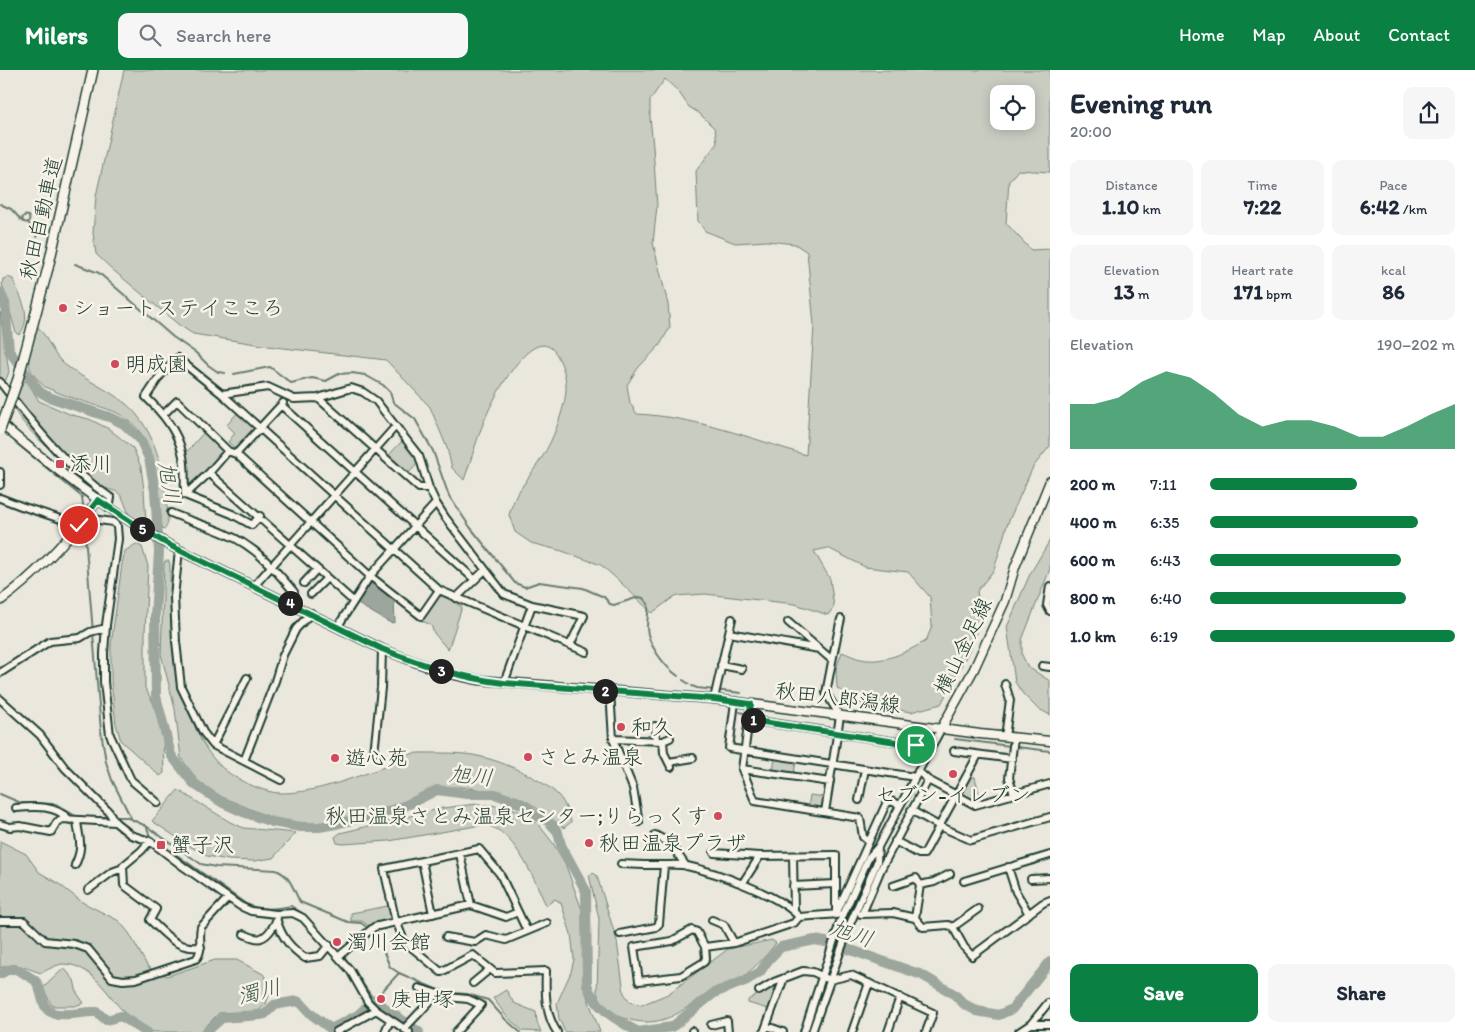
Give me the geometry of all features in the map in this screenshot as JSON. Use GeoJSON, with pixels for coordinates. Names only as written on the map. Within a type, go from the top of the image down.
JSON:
{"type":"FeatureCollection","features":[{"type":"Feature","properties":{"kind":"highway","name":"秋田自動車道"},"geometry":{"type":"LineString","coordinates":[[0,430],[18,379],[48,268],[93,70]]}},
{"type":"Feature","properties":{"kind":"main road","name":"秋田八郎潟線"},"geometry":{"type":"LineString","coordinates":[[0,423],[22,442],[123,518],[176,548],[382,649],[446,672],[479,680],[504,683],[610,691],[715,693],[736,702],[1005,737],[1050,741]]}},
{"type":"Feature","properties":{"kind":"main road","name":"横山金足線"},"geometry":{"type":"LineString","coordinates":[[941,729],[974,669],[1005,601],[1015,567],[1050,481]]}},
{"type":"Feature","properties":{"kind":"main road"},"geometry":{"type":"LineString","coordinates":[[0,601],[32,574],[68,538],[98,500]]}},
{"type":"Feature","properties":{"kind":"street"},"geometry":{"type":"LineString","coordinates":[[185,495],[183,453],[164,415],[146,397],[160,376],[177,358],[222,394],[439,590],[586,652]]}},
{"type":"Feature","properties":{"kind":"street"},"geometry":{"type":"LineString","coordinates":[[0,382],[59,455],[111,498],[109,508]]}},
{"type":"Feature","properties":{"kind":"street"},"geometry":{"type":"LineString","coordinates":[[222,394],[268,387],[294,399],[318,398],[350,388],[363,392],[376,401],[419,456],[436,503],[504,594],[532,605],[584,616],[570,645]]}},
{"type":"Feature","properties":{"kind":"street"},"geometry":{"type":"LineString","coordinates":[[236,454],[288,397]]}},
{"type":"Feature","properties":{"kind":"street"},"geometry":{"type":"LineString","coordinates":[[318,398],[418,488],[429,488]]}},
{"type":"Feature","properties":{"kind":"street"},"geometry":{"type":"LineString","coordinates":[[164,415],[177,401],[228,451],[236,454],[370,576],[421,616],[439,590]]}},
{"type":"Feature","properties":{"kind":"street"},"geometry":{"type":"LineString","coordinates":[[281,405],[474,579]]}},
{"type":"Feature","properties":{"kind":"street"},"geometry":{"type":"LineString","coordinates":[[254,586],[395,426]]}},
{"type":"Feature","properties":{"kind":"street"},"geometry":{"type":"LineString","coordinates":[[185,495],[209,473],[228,451]]}},
{"type":"Feature","properties":{"kind":"street"},"geometry":{"type":"LineString","coordinates":[[0,472],[0,486]]}},
{"type":"Feature","properties":{"kind":"street"},"geometry":{"type":"LineString","coordinates":[[209,473],[260,516],[290,546],[353,601]]}},
{"type":"Feature","properties":{"kind":"street"},"geometry":{"type":"LineString","coordinates":[[185,495],[232,514],[252,525],[260,516]]}},
{"type":"Feature","properties":{"kind":"street"},"geometry":{"type":"LineString","coordinates":[[0,498],[82,522],[113,522],[117,526],[118,540],[106,628],[104,682],[110,735],[132,780],[158,803]]}},
{"type":"Feature","properties":{"kind":"street"},"geometry":{"type":"LineString","coordinates":[[338,626],[370,576],[436,503]]}},
{"type":"Feature","properties":{"kind":"street"},"geometry":{"type":"LineString","coordinates":[[172,513],[227,534],[251,548],[272,566],[294,592]]}},
{"type":"Feature","properties":{"kind":"street"},"geometry":{"type":"LineString","coordinates":[[176,548],[174,597],[181,687],[202,732],[213,745],[281,780]]}},
{"type":"Feature","properties":{"kind":"street"},"geometry":{"type":"LineString","coordinates":[[304,583],[317,569]]}},
{"type":"Feature","properties":{"kind":"street"},"geometry":{"type":"LineString","coordinates":[[456,598],[485,570]]}},
{"type":"Feature","properties":{"kind":"street"},"geometry":{"type":"LineString","coordinates":[[312,594],[327,578]]}},
{"type":"Feature","properties":{"kind":"street"},"geometry":{"type":"LineString","coordinates":[[1050,586],[1047,605],[1050,611]]}},
{"type":"Feature","properties":{"kind":"street"},"geometry":{"type":"LineString","coordinates":[[504,683],[532,605]]}},
{"type":"Feature","properties":{"kind":"street"},"geometry":{"type":"LineString","coordinates":[[244,761],[283,655],[296,629],[311,613]]}},
{"type":"Feature","properties":{"kind":"street"},"geometry":{"type":"LineString","coordinates":[[715,693],[732,619]]}},
{"type":"Feature","properties":{"kind":"street"},"geometry":{"type":"LineString","coordinates":[[825,812],[840,716],[826,693],[841,619]]}},
{"type":"Feature","properties":{"kind":"street"},"geometry":{"type":"LineString","coordinates":[[788,622],[832,660]]}},
{"type":"Feature","properties":{"kind":"street"},"geometry":{"type":"LineString","coordinates":[[0,673],[50,641],[80,638],[106,628]]}},
{"type":"Feature","properties":{"kind":"street"},"geometry":{"type":"LineString","coordinates":[[729,633],[818,649]]}},
{"type":"Feature","properties":{"kind":"street"},"geometry":{"type":"LineString","coordinates":[[374,753],[381,688],[382,649]]}},
{"type":"Feature","properties":{"kind":"street"},"geometry":{"type":"LineString","coordinates":[[721,665],[742,669]]}},
{"type":"Feature","properties":{"kind":"street"},"geometry":{"type":"LineString","coordinates":[[1042,666],[1050,667]]}},
{"type":"Feature","properties":{"kind":"street"},"geometry":{"type":"LineString","coordinates":[[213,745],[247,678]]}},
{"type":"Feature","properties":{"kind":"street"},"geometry":{"type":"LineString","coordinates":[[1005,684],[1010,700],[1005,737]]}},
{"type":"Feature","properties":{"kind":"street"},"geometry":{"type":"LineString","coordinates":[[610,691],[613,739],[633,788],[639,822]]}},
{"type":"Feature","properties":{"kind":"street"},"geometry":{"type":"LineString","coordinates":[[0,699],[40,735],[65,768],[109,812],[115,822],[131,835],[150,840],[184,867],[250,912],[277,918],[293,913],[303,918],[350,970],[372,1006],[390,1020],[407,1028],[437,994]]}},
{"type":"Feature","properties":{"kind":"street"},"geometry":{"type":"LineString","coordinates":[[736,702],[729,748],[865,769],[916,774],[975,805],[1050,784]]}},
{"type":"Feature","properties":{"kind":"street"},"geometry":{"type":"LineString","coordinates":[[751,704],[742,769],[755,801],[860,818],[863,837],[868,841]]}},
{"type":"Feature","properties":{"kind":"street"},"geometry":{"type":"LineString","coordinates":[[749,720],[916,745],[930,749]]}},
{"type":"Feature","properties":{"kind":"street"},"geometry":{"type":"LineString","coordinates":[[655,726],[663,740],[664,753],[670,764],[693,758]]}},
{"type":"Feature","properties":{"kind":"street","name":"横山金足線"},"geometry":{"type":"LineString","coordinates":[[813,1032],[826,979],[826,968],[840,922],[870,857],[878,847],[941,729]]}},
{"type":"Feature","properties":{"kind":"street"},"geometry":{"type":"LineString","coordinates":[[1014,738],[1009,778],[1014,794]]}},
{"type":"Feature","properties":{"kind":"street"},"geometry":{"type":"LineString","coordinates":[[613,739],[663,740]]}},
{"type":"Feature","properties":{"kind":"street"},"geometry":{"type":"LineString","coordinates":[[954,751],[1012,759]]}},
{"type":"Feature","properties":{"kind":"street"},"geometry":{"type":"LineString","coordinates":[[895,841],[920,854],[924,854],[978,755]]}},
{"type":"Feature","properties":{"kind":"street"},"geometry":{"type":"LineString","coordinates":[[742,769],[830,782]]}},
{"type":"Feature","properties":{"kind":"street"},"geometry":{"type":"LineString","coordinates":[[859,800],[865,769]]}},
{"type":"Feature","properties":{"kind":"street"},"geometry":{"type":"LineString","coordinates":[[928,780],[895,841],[861,914],[893,913],[915,918],[923,927],[929,928],[948,925],[953,927],[964,948],[972,956],[1050,900]]}},
{"type":"Feature","properties":{"kind":"street"},"geometry":{"type":"LineString","coordinates":[[837,915],[868,841],[886,804],[891,801],[900,804]]}},
{"type":"Feature","properties":{"kind":"street"},"geometry":{"type":"LineString","coordinates":[[16,808],[54,808],[63,812],[74,821],[81,839],[80,853],[75,865]]}},
{"type":"Feature","properties":{"kind":"street"},"geometry":{"type":"LineString","coordinates":[[911,810],[939,826],[971,840],[1050,817]]}},
{"type":"Feature","properties":{"kind":"street"},"geometry":{"type":"LineString","coordinates":[[0,824],[51,832],[57,822],[62,820],[115,822]]}},
{"type":"Feature","properties":{"kind":"street"},"geometry":{"type":"LineString","coordinates":[[656,835],[670,843],[686,866]]}},
{"type":"Feature","properties":{"kind":"street"},"geometry":{"type":"LineString","coordinates":[[150,840],[141,851],[122,866],[125,887],[156,910],[150,920],[170,940],[181,946],[200,947]]}},
{"type":"Feature","properties":{"kind":"street","name":"横山金足線"},"geometry":{"type":"LineString","coordinates":[[804,1032],[876,862],[878,847]]}},
{"type":"Feature","properties":{"kind":"street"},"geometry":{"type":"LineString","coordinates":[[527,931],[500,874],[479,849],[384,869],[396,922],[404,941],[441,972],[473,955],[495,973],[546,972],[545,997],[553,1026],[557,1032]]}},
{"type":"Feature","properties":{"kind":"street"},"geometry":{"type":"LineString","coordinates":[[714,853],[760,856],[836,856],[837,915]]}},
{"type":"Feature","properties":{"kind":"street"},"geometry":{"type":"LineString","coordinates":[[460,854],[470,905]]}},
{"type":"Feature","properties":{"kind":"street"},"geometry":{"type":"LineString","coordinates":[[964,881],[1050,855]]}},
{"type":"Feature","properties":{"kind":"street"},"geometry":{"type":"LineString","coordinates":[[742,884],[760,856]]}},
{"type":"Feature","properties":{"kind":"street"},"geometry":{"type":"LineString","coordinates":[[792,856],[794,910]]}},
{"type":"Feature","properties":{"kind":"street"},"geometry":{"type":"LineString","coordinates":[[422,861],[432,914]]}},
{"type":"Feature","properties":{"kind":"street"},"geometry":{"type":"LineString","coordinates":[[621,864],[686,866],[742,884],[794,910],[799,917]]}},
{"type":"Feature","properties":{"kind":"street"},"geometry":{"type":"LineString","coordinates":[[620,934],[656,928],[659,924],[664,865]]}},
{"type":"Feature","properties":{"kind":"street"},"geometry":{"type":"LineString","coordinates":[[88,890],[112,872],[123,868]]}},
{"type":"Feature","properties":{"kind":"street"},"geometry":{"type":"LineString","coordinates":[[1008,868],[1016,892],[1029,914]]}},
{"type":"Feature","properties":{"kind":"street"},"geometry":{"type":"LineString","coordinates":[[920,885],[934,882],[950,874]]}},
{"type":"Feature","properties":{"kind":"street"},"geometry":{"type":"LineString","coordinates":[[892,886],[916,878],[920,885],[915,918]]}},
{"type":"Feature","properties":{"kind":"street"},"geometry":{"type":"LineString","coordinates":[[1031,879],[1050,878]]}},
{"type":"Feature","properties":{"kind":"street"},"geometry":{"type":"LineString","coordinates":[[794,886],[835,884]]}},
{"type":"Feature","properties":{"kind":"street"},"geometry":{"type":"LineString","coordinates":[[0,921],[24,921],[45,941],[74,944],[88,949],[112,978],[123,980],[157,973],[196,959],[200,955],[201,927],[228,898]]}},
{"type":"Feature","properties":{"kind":"street"},"geometry":{"type":"LineString","coordinates":[[339,956],[374,927],[470,905],[506,918],[518,912]]}},
{"type":"Feature","properties":{"kind":"street"},"geometry":{"type":"LineString","coordinates":[[953,927],[978,909]]}},
{"type":"Feature","properties":{"kind":"street"},"geometry":{"type":"LineString","coordinates":[[705,947],[734,944],[794,923],[799,917],[837,915]]}},
{"type":"Feature","properties":{"kind":"street"},"geometry":{"type":"LineString","coordinates":[[244,934],[259,939],[264,937],[277,918]]}},
{"type":"Feature","properties":{"kind":"street"},"geometry":{"type":"LineString","coordinates":[[277,918],[286,941],[293,950],[305,958],[320,956],[329,945]]}},
{"type":"Feature","properties":{"kind":"street"},"geometry":{"type":"LineString","coordinates":[[712,920],[724,924],[734,944]]}},
{"type":"Feature","properties":{"kind":"street"},"geometry":{"type":"LineString","coordinates":[[446,937],[476,942],[486,935],[506,940],[547,923]]}},
{"type":"Feature","properties":{"kind":"street"},"geometry":{"type":"LineString","coordinates":[[692,930],[697,932],[705,947],[706,958],[704,962],[681,976],[639,981],[634,947],[672,942],[692,930]]}},
{"type":"Feature","properties":{"kind":"street"},"geometry":{"type":"LineString","coordinates":[[472,983],[490,969]]}},
{"type":"Feature","properties":{"kind":"street"},"geometry":{"type":"LineString","coordinates":[[759,991],[784,978],[804,971],[813,972],[826,979],[851,975],[933,1013],[926,1032]]}},
{"type":"Feature","properties":{"kind":"street"},"geometry":{"type":"LineString","coordinates":[[783,1032],[765,1029],[784,978]]}},
{"type":"Feature","properties":{"kind":"street"},"geometry":{"type":"LineString","coordinates":[[852,1032],[869,983]]}},
{"type":"Feature","properties":{"kind":"street"},"geometry":{"type":"LineString","coordinates":[[419,988],[447,997],[468,999],[481,1005],[456,1032]]}},
{"type":"Feature","properties":{"kind":"street"},"geometry":{"type":"LineString","coordinates":[[888,1032],[900,997]]}},
{"type":"Feature","properties":{"kind":"street"},"geometry":{"type":"LineString","coordinates":[[1019,1032],[1031,1024],[1048,1003]]}},
{"type":"Feature","properties":{"kind":"street"},"geometry":{"type":"LineString","coordinates":[[336,1032],[372,1006]]}},
{"type":"Feature","properties":{"kind":"street"},"geometry":{"type":"LineString","coordinates":[[385,1032],[390,1020]]}},
{"type":"Feature","properties":{"kind":"street"},"geometry":{"type":"LineString","coordinates":[[711,1025],[727,1021],[728,1032]]}},
{"type":"Feature","properties":{"kind":"street"},"geometry":{"type":"LineString","coordinates":[[1031,1024],[1048,1024],[1046,1032]]}},
{"type":"Feature","properties":{"kind":"shaded area"},"geometry":{"type":"Polygon","coordinates":[[[124,70],[1050,70],[1050,172],[1018,170],[1009,181],[1006,223],[1031,250],[1050,249],[1050,446],[1033,467],[1007,525],[994,570],[977,591],[981,618],[970,649],[941,704],[911,712],[858,703],[837,688],[836,669],[842,652],[856,658],[870,660],[895,656],[926,641],[932,626],[930,597],[908,572],[865,567],[828,548],[814,551],[830,579],[834,607],[828,615],[795,604],[705,594],[675,596],[652,613],[601,565],[562,551],[531,543],[515,532],[509,515],[513,504],[517,494],[550,443],[565,401],[566,383],[564,371],[559,359],[550,348],[540,345],[530,351],[519,361],[509,375],[484,420],[464,480],[452,468],[447,448],[430,407],[386,360],[275,347],[193,334],[179,325],[96,254],[93,233],[96,196],[124,70]],[[665,79],[650,100],[657,206],[653,243],[668,304],[670,327],[660,345],[638,368],[627,385],[630,403],[637,414],[680,419],[702,424],[806,455],[814,325],[807,252],[795,244],[767,241],[735,243],[705,231],[698,221],[696,171],[717,143],[715,129],[699,113],[689,107],[678,91],[665,79]]]}},
{"type":"Feature","properties":{"kind":"shaded area"},"geometry":{"type":"Polygon","coordinates":[[[8,277],[13,279],[26,314],[23,328],[19,335],[16,333],[2,284],[3,279],[8,277]]]}},
{"type":"Feature","properties":{"kind":"shaded area"},"geometry":{"type":"Polygon","coordinates":[[[0,312],[9,372],[5,382],[0,376],[0,312]]]}},
{"type":"Feature","properties":{"kind":"shaded area"},"geometry":{"type":"Polygon","coordinates":[[[37,326],[64,364],[125,403],[149,433],[162,470],[168,513],[168,522],[165,529],[162,528],[155,469],[146,442],[138,430],[119,414],[45,387],[40,382],[32,372],[29,364],[32,337],[37,326]]]}},
{"type":"Feature","properties":{"kind":"shaded area"},"geometry":{"type":"Polygon","coordinates":[[[27,381],[39,401],[72,415],[89,419],[109,429],[133,448],[141,467],[146,523],[139,523],[130,516],[124,500],[117,492],[103,487],[66,462],[42,442],[21,420],[14,409],[18,390],[22,382],[27,381]]]}},
{"type":"Feature","properties":{"kind":"shaded area"},"geometry":{"type":"Polygon","coordinates":[[[237,413],[255,429],[237,450],[228,442],[235,433],[227,425],[237,413]]]}},
{"type":"Feature","properties":{"kind":"shaded area"},"geometry":{"type":"Polygon","coordinates":[[[205,431],[224,449],[190,488],[186,486],[185,454],[205,431]]]}},
{"type":"Feature","properties":{"kind":"shaded area"},"geometry":{"type":"Polygon","coordinates":[[[403,440],[417,456],[419,462],[408,474],[387,457],[403,440]]]}},
{"type":"Feature","properties":{"kind":"shaded area"},"geometry":{"type":"Polygon","coordinates":[[[1050,540],[1050,569],[1022,640],[1022,655],[1028,667],[1050,681],[1050,715],[1037,708],[1023,694],[1015,682],[1007,627],[1030,574],[1050,540]]]}},
{"type":"Feature","properties":{"kind":"shaded area"},"geometry":{"type":"Polygon","coordinates":[[[136,544],[142,547],[148,566],[145,688],[156,708],[163,734],[164,773],[160,776],[121,741],[116,724],[111,682],[111,645],[122,564],[125,551],[136,544]]]}},
{"type":"Feature","properties":{"kind":"shaded area"},"geometry":{"type":"Polygon","coordinates":[[[165,561],[169,561],[170,565],[172,642],[180,691],[197,732],[212,757],[235,777],[269,791],[279,793],[298,792],[325,787],[391,765],[396,760],[407,755],[450,753],[475,755],[512,767],[546,785],[561,799],[571,822],[564,828],[518,797],[494,791],[459,787],[438,787],[395,805],[316,825],[274,819],[220,796],[198,781],[181,758],[175,709],[161,654],[165,561]]]}},
{"type":"Feature","properties":{"kind":"shaded area"},"geometry":{"type":"Polygon","coordinates":[[[374,582],[394,599],[395,622],[391,623],[356,603],[369,584],[374,582]]]}},
{"type":"Feature","properties":{"kind":"shaded area"},"geometry":{"type":"Polygon","coordinates":[[[439,596],[443,596],[462,607],[448,650],[434,633],[431,625],[422,621],[439,596]]]}},
{"type":"Feature","properties":{"kind":"shaded area"},"geometry":{"type":"Polygon","coordinates":[[[775,758],[796,761],[794,774],[773,771],[775,758]]]}},
{"type":"Feature","properties":{"kind":"shaded area"},"geometry":{"type":"Polygon","coordinates":[[[970,777],[975,777],[981,800],[975,802],[963,795],[962,791],[970,777]]]}},
{"type":"Feature","properties":{"kind":"shaded area"},"geometry":{"type":"Polygon","coordinates":[[[178,790],[230,822],[244,828],[296,833],[273,858],[254,861],[228,860],[207,856],[152,821],[178,790]]]}},
{"type":"Feature","properties":{"kind":"shaded area"},"geometry":{"type":"Polygon","coordinates":[[[810,795],[825,797],[824,805],[818,808],[808,807],[810,795]]]}},
{"type":"Feature","properties":{"kind":"shaded area"},"geometry":{"type":"Polygon","coordinates":[[[476,804],[510,807],[527,815],[539,825],[565,863],[582,910],[583,985],[600,1032],[565,1032],[559,1019],[557,1003],[571,972],[574,959],[571,934],[561,903],[555,899],[547,905],[545,903],[521,855],[503,834],[493,827],[482,825],[389,841],[343,844],[337,843],[335,837],[340,833],[443,808],[476,804]]]}},
{"type":"Feature","properties":{"kind":"shaded area"},"geometry":{"type":"Polygon","coordinates":[[[0,841],[26,854],[39,872],[59,884],[82,902],[119,921],[129,933],[148,967],[167,976],[215,960],[237,960],[263,974],[272,987],[266,1004],[258,1011],[219,1013],[200,1032],[152,1032],[125,1013],[89,974],[72,965],[62,964],[54,966],[41,973],[16,965],[0,968],[0,841]]]}},
{"type":"Feature","properties":{"kind":"shaded area"},"geometry":{"type":"Polygon","coordinates":[[[594,873],[597,876],[617,941],[624,993],[630,1002],[641,1005],[668,994],[728,949],[772,940],[776,943],[757,965],[745,975],[731,983],[715,988],[670,1017],[660,1021],[648,1022],[621,1017],[607,1007],[597,993],[599,919],[589,875],[594,873]]]}},
{"type":"Feature","properties":{"kind":"shaded area"},"geometry":{"type":"Polygon","coordinates":[[[388,906],[391,917],[389,920],[369,926],[362,921],[351,921],[351,913],[388,906]]]}},
{"type":"Feature","properties":{"kind":"shaded area"},"geometry":{"type":"Polygon","coordinates":[[[64,968],[74,980],[77,993],[84,1003],[74,1006],[52,1006],[43,988],[64,968]]]}},
{"type":"Feature","properties":{"kind":"shaded area"},"geometry":{"type":"Polygon","coordinates":[[[774,984],[776,985],[768,1009],[748,1003],[748,1000],[774,984]]]}},
{"type":"Feature","properties":{"kind":"shaded area"},"geometry":{"type":"Polygon","coordinates":[[[506,990],[514,1003],[536,1012],[541,1032],[523,1031],[507,1017],[493,998],[506,990]]]}},
{"type":"Feature","properties":{"kind":"waterway"},"geometry":{"type":"LineString","coordinates":[[0,204],[11,209],[23,222]]}},
{"type":"Feature","properties":{"kind":"waterway"},"geometry":{"type":"LineString","coordinates":[[26,215],[30,219],[26,223],[22,219],[26,215]]}},
{"type":"Feature","properties":{"kind":"waterway"},"geometry":{"type":"LineString","coordinates":[[28,222],[37,237]]}},
{"type":"Feature","properties":{"kind":"waterway"},"geometry":{"type":"LineString","coordinates":[[75,264],[99,273],[208,365],[218,372],[225,373]]}},
{"type":"Feature","properties":{"kind":"waterway","name":"旭川"},"geometry":{"type":"LineString","coordinates":[[0,292],[5,303],[9,351],[40,392],[124,424],[140,439],[149,458],[155,491],[159,552],[155,616],[156,696],[171,755],[194,784],[223,803],[272,822],[301,827],[319,827],[386,812],[407,805],[437,790],[467,794],[495,794],[524,805],[535,815],[548,821],[558,832],[561,845],[586,891],[587,984],[590,992],[607,1012],[638,1032],[672,1027],[714,993],[747,980],[760,972],[781,947],[815,940],[831,943],[922,975],[954,994],[964,1004],[977,1011],[999,1015],[1012,1009],[1050,962]]}},
{"type":"Feature","properties":{"kind":"waterway"},"geometry":{"type":"LineString","coordinates":[[234,374],[270,367],[291,383],[312,378],[326,381],[339,374],[352,373],[365,375],[383,385],[390,392],[393,402],[415,419],[433,451],[449,496],[470,527],[515,583],[525,587],[539,582],[583,588],[604,597],[610,604],[614,605],[639,597],[643,598],[648,604],[647,627],[653,648],[662,661],[678,676]]}},
{"type":"Feature","properties":{"kind":"waterway"},"geometry":{"type":"LineString","coordinates":[[15,442],[82,497],[84,513]]}},
{"type":"Feature","properties":{"kind":"waterway"},"geometry":{"type":"LineString","coordinates":[[84,522],[101,731],[106,762],[112,780],[132,820]]}},
{"type":"Feature","properties":{"kind":"waterway"},"geometry":{"type":"LineString","coordinates":[[683,680],[689,684]]}},
{"type":"Feature","properties":{"kind":"waterway"},"geometry":{"type":"LineString","coordinates":[[692,686],[741,693]]}},
{"type":"Feature","properties":{"kind":"waterway"},"geometry":{"type":"LineString","coordinates":[[740,712],[747,714]]}},
{"type":"Feature","properties":{"kind":"waterway"},"geometry":{"type":"LineString","coordinates":[[759,717],[834,728]]}},
{"type":"Feature","properties":{"kind":"waterway"},"geometry":{"type":"LineString","coordinates":[[843,730],[922,742]]}},
{"type":"Feature","properties":{"kind":"waterway"},"geometry":{"type":"LineString","coordinates":[[955,739],[1010,746]]}},
{"type":"Feature","properties":{"kind":"waterway"},"geometry":{"type":"LineString","coordinates":[[1017,747],[1050,751]]}},
{"type":"Feature","properties":{"kind":"waterway"},"geometry":{"type":"LineString","coordinates":[[0,794],[21,803],[56,804],[77,817]]}},
{"type":"Feature","properties":{"kind":"waterway"},"geometry":{"type":"LineString","coordinates":[[82,817],[106,817]]}},
{"type":"Feature","properties":{"kind":"waterway"},"geometry":{"type":"LineString","coordinates":[[117,817],[126,817],[146,826],[201,864],[216,867],[276,870],[288,879],[300,902],[348,922],[361,923],[368,928]]}},
{"type":"Feature","properties":{"kind":"waterway"},"geometry":{"type":"LineString","coordinates":[[147,828],[150,836],[246,904],[268,909],[291,906],[305,915]]}},
{"type":"Feature","properties":{"kind":"waterway"},"geometry":{"type":"LineString","coordinates":[[374,935],[381,945],[390,967],[399,973],[438,990],[467,994],[488,1000],[520,1032]]}},
{"type":"Feature","properties":{"kind":"waterway"},"geometry":{"type":"LineString","coordinates":[[344,956],[374,1000],[399,973]]}},
{"type":"Feature","properties":{"kind":"waterway","name":"濁川"},"geometry":{"type":"LineString","coordinates":[[0,974],[16,969],[33,979],[39,987],[46,1008],[53,1013],[97,1012],[106,1020],[121,1016],[146,1032]]}},
{"type":"Feature","properties":{"kind":"waterway","name":"濁川"},"geometry":{"type":"LineString","coordinates":[[206,1032],[222,1018],[265,1014],[274,1005],[297,1001],[331,1029],[358,1015],[374,1000],[419,1032]]}},
{"type":"Feature","properties":{"kind":"place","name":"ショートステイこころ"},"geometry":{"type":"Point","coordinates":[63,308]}},
{"type":"Feature","properties":{"kind":"place","name":"明成園"},"geometry":{"type":"Point","coordinates":[115,364]}},
{"type":"Feature","properties":{"kind":"place","name":"添川"},"geometry":{"type":"Point","coordinates":[60,464]}},
{"type":"Feature","properties":{"kind":"place","name":"和久"},"geometry":{"type":"Point","coordinates":[621,727]}},
{"type":"Feature","properties":{"kind":"place","name":"さとみ温泉"},"geometry":{"type":"Point","coordinates":[528,757]}},
{"type":"Feature","properties":{"kind":"place","name":"遊心苑"},"geometry":{"type":"Point","coordinates":[335,758]}},
{"type":"Feature","properties":{"kind":"place","name":"セブン-イレブン"},"geometry":{"type":"Point","coordinates":[953,774]}},
{"type":"Feature","properties":{"kind":"place","name":"秋田温泉さとみ温泉センター;りらっくす"},"geometry":{"type":"Point","coordinates":[718,816]}},
{"type":"Feature","properties":{"kind":"place","name":"秋田温泉プラザ"},"geometry":{"type":"Point","coordinates":[589,843]}},
{"type":"Feature","properties":{"kind":"place","name":"蟹子沢"},"geometry":{"type":"Point","coordinates":[161,845]}},
{"type":"Feature","properties":{"kind":"place","name":"濁川会館"},"geometry":{"type":"Point","coordinates":[337,942]}},
{"type":"Feature","properties":{"kind":"place","name":"庚申塚"},"geometry":{"type":"Point","coordinates":[381,999]}},
{"type":"Feature","properties":{"kind":"route"},"geometry":{"type":"LineString","coordinates":[[79,525],[98,500],[123,518],[173,547],[382,649],[446,672],[479,680],[504,683],[667,695],[751,704],[749,720],[916,745]]}}]}
